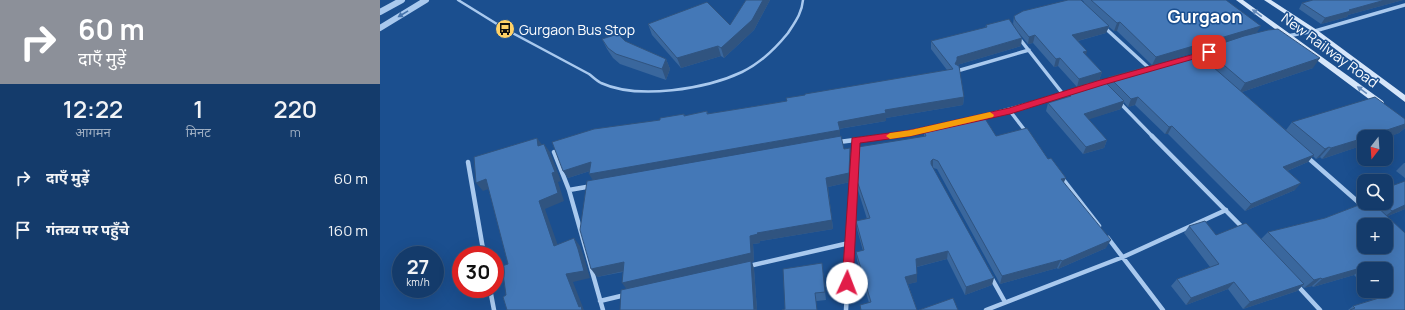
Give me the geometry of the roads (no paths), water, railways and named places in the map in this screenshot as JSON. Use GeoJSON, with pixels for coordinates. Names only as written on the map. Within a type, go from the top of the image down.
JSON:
{"type":"FeatureCollection","features":[{"type":"Feature","properties":{"kind":"main road","name":"New Railway Road"},"geometry":{"type":"LineString","coordinates":[[1239,0],[1386,107]]}},
{"type":"Feature","properties":{"kind":"main road","name":"New Railway Road"},"geometry":{"type":"LineString","coordinates":[[1267,0],[1315,31],[1405,99]]}},
{"type":"Feature","properties":{"kind":"street"},"geometry":{"type":"LineString","coordinates":[[380,12],[402,0]]}},
{"type":"Feature","properties":{"kind":"street"},"geometry":{"type":"LineString","coordinates":[[380,28],[426,0]]}},
{"type":"Feature","properties":{"kind":"street"},"geometry":{"type":"LineString","coordinates":[[1277,36],[1289,36],[1315,31],[1405,5]]}},
{"type":"Feature","properties":{"kind":"street"},"geometry":{"type":"LineString","coordinates":[[1098,22],[1150,69]]}},
{"type":"Feature","properties":{"kind":"street"},"geometry":{"type":"LineString","coordinates":[[1016,34],[1064,94]]}},
{"type":"Feature","properties":{"kind":"street"},"geometry":{"type":"LineString","coordinates":[[957,71],[1029,50]]}},
{"type":"Feature","properties":{"kind":"street"},"geometry":{"type":"LineString","coordinates":[[1142,71],[1157,67]]}},
{"type":"Feature","properties":{"kind":"street"},"geometry":{"type":"LineString","coordinates":[[831,143],[911,133],[1010,111],[1078,90]]}},
{"type":"Feature","properties":{"kind":"street"},"geometry":{"type":"LineString","coordinates":[[1116,99],[1247,232]]}},
{"type":"Feature","properties":{"kind":"street"},"geometry":{"type":"LineString","coordinates":[[1010,111],[1028,135]]}},
{"type":"Feature","properties":{"kind":"street"},"geometry":{"type":"LineString","coordinates":[[846,310],[856,140]]}},
{"type":"Feature","properties":{"kind":"street"},"geometry":{"type":"LineString","coordinates":[[554,152],[569,190],[603,310]]}},
{"type":"Feature","properties":{"kind":"street"},"geometry":{"type":"LineString","coordinates":[[1301,152],[1357,200]]}},
{"type":"Feature","properties":{"kind":"street"},"geometry":{"type":"LineString","coordinates":[[468,162],[482,246]]}},
{"type":"Feature","properties":{"kind":"street"},"geometry":{"type":"LineString","coordinates":[[1057,172],[1163,310]]}},
{"type":"Feature","properties":{"kind":"street"},"geometry":{"type":"LineString","coordinates":[[569,190],[600,184]]}},
{"type":"Feature","properties":{"kind":"street"},"geometry":{"type":"LineString","coordinates":[[986,310],[1123,257],[1226,210]]}},
{"type":"Feature","properties":{"kind":"street"},"geometry":{"type":"LineString","coordinates":[[740,268],[849,243]]}},
{"type":"Feature","properties":{"kind":"street"},"geometry":{"type":"LineString","coordinates":[[989,274],[1004,302]]}},
{"type":"Feature","properties":{"kind":"street"},"geometry":{"type":"LineString","coordinates":[[1294,282],[1320,310]]}},
{"type":"Feature","properties":{"kind":"street"},"geometry":{"type":"LineString","coordinates":[[600,301],[631,294]]}},
{"type":"Feature","properties":{"kind":"street"},"geometry":{"type":"LineString","coordinates":[[492,298],[494,310]]}},
{"type":"Feature","properties":{"kind":"lane"},"geometry":{"type":"LineString","coordinates":[[458,0],[505,29],[589,74],[600,83],[614,88],[647,91],[693,87],[725,79],[755,65],[776,48],[801,14],[803,0]]}},
{"type":"Feature","properties":{"kind":"place","name":"Gurgaon Bus Stop"},"geometry":{"type":"Point","coordinates":[505,29]}},
{"type":"Feature","properties":{"kind":"district","name":"Gurgaon"},"geometry":{"type":"Point","coordinates":[1205,16]}}]}
